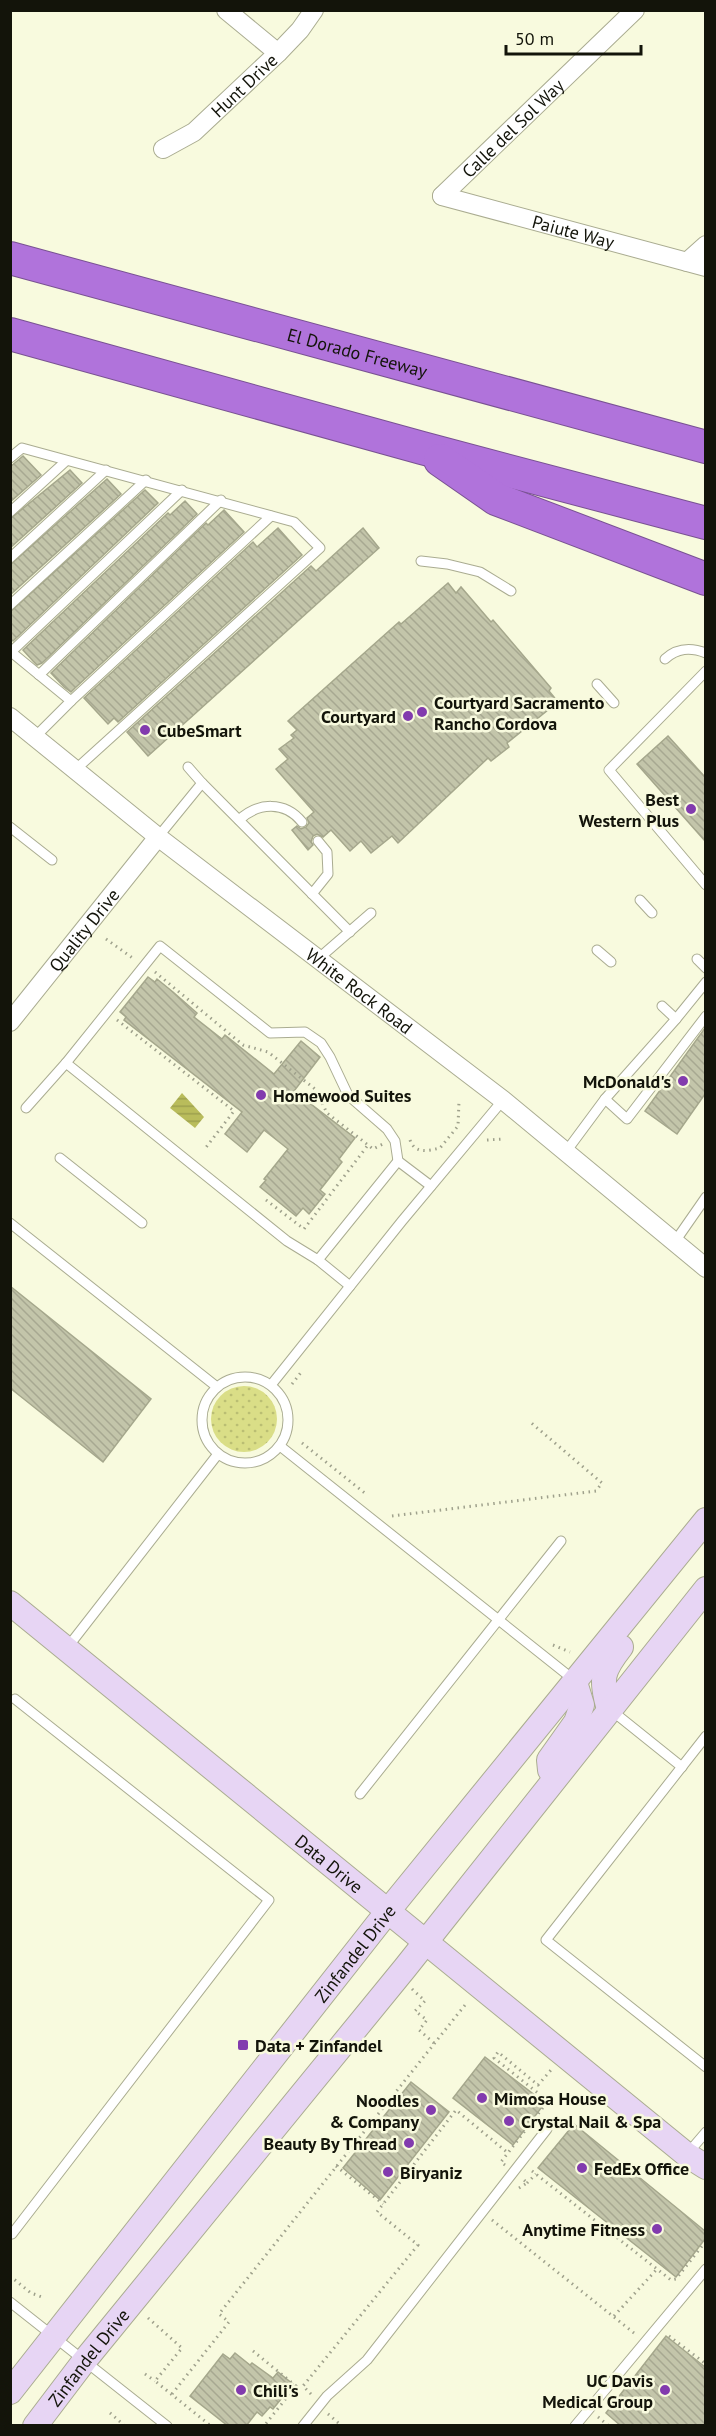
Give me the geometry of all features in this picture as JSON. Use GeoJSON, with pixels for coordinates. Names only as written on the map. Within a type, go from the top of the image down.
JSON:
{"type":"FeatureCollection","features":[{"type":"Feature","properties":{"kind":"highway","name":"El Dorado Freeway"},"geometry":{"type":"LineString","coordinates":[[10,258],[705,447]]}},
{"type":"Feature","properties":{"kind":"highway"},"geometry":{"type":"LineString","coordinates":[[10,333],[422,448],[705,523]]}},
{"type":"Feature","properties":{"kind":"highway"},"geometry":{"type":"LineString","coordinates":[[665,436],[705,441]]}},
{"type":"Feature","properties":{"kind":"highway"},"geometry":{"type":"LineString","coordinates":[[422,448],[496,499],[705,579]]}},
{"type":"Feature","properties":{"kind":"main road","name":"Zinfandel Drive"},"geometry":{"type":"LineString","coordinates":[[10,2392],[388,1911],[705,1520]]}},
{"type":"Feature","properties":{"kind":"main road"},"geometry":{"type":"LineString","coordinates":[[609,1709],[602,1687],[603,1674],[612,1659],[705,1542]]}},
{"type":"Feature","properties":{"kind":"main road","name":"Zinfandel Drive"},"geometry":{"type":"LineString","coordinates":[[35,2426],[85,2360],[426,1942],[705,1589]]}},
{"type":"Feature","properties":{"kind":"main road","name":"Data Drive"},"geometry":{"type":"LineString","coordinates":[[11,1604],[696,2161]]}},
{"type":"Feature","properties":{"kind":"main road"},"geometry":{"type":"LineString","coordinates":[[552,1781],[549,1760],[576,1722],[582,1705],[575,1682]]}},
{"type":"Feature","properties":{"kind":"street"},"geometry":{"type":"LineString","coordinates":[[226,10],[278,53]]}},
{"type":"Feature","properties":{"kind":"street","name":"Hunt Drive"},"geometry":{"type":"LineString","coordinates":[[164,149],[194,132],[278,53],[300,30],[314,10]]}},
{"type":"Feature","properties":{"kind":"street","name":"Calle del Sol Way"},"geometry":{"type":"LineString","coordinates":[[442,196],[635,10]]}},
{"type":"Feature","properties":{"kind":"street","name":"Paiute Way"},"geometry":{"type":"LineString","coordinates":[[442,196],[696,265]]}},
{"type":"Feature","properties":{"kind":"street"},"geometry":{"type":"LineString","coordinates":[[696,265],[705,245]]}},
{"type":"Feature","properties":{"kind":"street","name":"White Rock Road"},"geometry":{"type":"LineString","coordinates":[[10,717],[158,837],[503,1100],[705,1268]]}},
{"type":"Feature","properties":{"kind":"street","name":"Quality Drive"},"geometry":{"type":"LineString","coordinates":[[10,1022],[158,837]]}},
{"type":"Feature","properties":{"kind":"lane"},"geometry":{"type":"LineString","coordinates":[[10,458],[22,448],[221,500],[294,522],[320,548],[75,770]]}},
{"type":"Feature","properties":{"kind":"lane"},"geometry":{"type":"LineString","coordinates":[[10,512],[66,461]]}},
{"type":"Feature","properties":{"kind":"lane"},"geometry":{"type":"LineString","coordinates":[[10,558],[106,470]]}},
{"type":"Feature","properties":{"kind":"lane"},"geometry":{"type":"LineString","coordinates":[[10,605],[146,480]]}},
{"type":"Feature","properties":{"kind":"lane"},"geometry":{"type":"LineString","coordinates":[[71,701],[11,651],[182,490]]}},
{"type":"Feature","properties":{"kind":"lane"},"geometry":{"type":"LineString","coordinates":[[39,675],[221,500]]}},
{"type":"Feature","properties":{"kind":"lane"},"geometry":{"type":"LineString","coordinates":[[35,737],[271,516]]}},
{"type":"Feature","properties":{"kind":"lane"},"geometry":{"type":"LineString","coordinates":[[421,561],[447,564],[480,572],[512,591]]}},
{"type":"Feature","properties":{"kind":"lane"},"geometry":{"type":"LineString","coordinates":[[665,659],[674,651],[694,648],[705,653]]}},
{"type":"Feature","properties":{"kind":"lane"},"geometry":{"type":"LineString","coordinates":[[705,671],[609,770],[705,885]]}},
{"type":"Feature","properties":{"kind":"lane"},"geometry":{"type":"LineString","coordinates":[[597,684],[614,703]]}},
{"type":"Feature","properties":{"kind":"lane"},"geometry":{"type":"LineString","coordinates":[[188,767],[201,783],[350,932]]}},
{"type":"Feature","properties":{"kind":"lane"},"geometry":{"type":"LineString","coordinates":[[158,837],[201,783]]}},
{"type":"Feature","properties":{"kind":"lane"},"geometry":{"type":"LineString","coordinates":[[239,820],[248,812],[268,806],[294,811],[302,822]]}},
{"type":"Feature","properties":{"kind":"lane"},"geometry":{"type":"LineString","coordinates":[[10,826],[52,860]]}},
{"type":"Feature","properties":{"kind":"lane"},"geometry":{"type":"LineString","coordinates":[[312,894],[328,874],[327,852],[318,841]]}},
{"type":"Feature","properties":{"kind":"lane"},"geometry":{"type":"LineString","coordinates":[[640,900],[652,913]]}},
{"type":"Feature","properties":{"kind":"lane"},"geometry":{"type":"LineString","coordinates":[[318,959],[371,913]]}},
{"type":"Feature","properties":{"kind":"lane"},"geometry":{"type":"LineString","coordinates":[[27,1108],[160,946],[270,1033],[305,1032],[321,1043],[348,1095],[387,1129],[393,1138],[398,1161],[431,1186]]}},
{"type":"Feature","properties":{"kind":"lane"},"geometry":{"type":"LineString","coordinates":[[597,950],[611,962]]}},
{"type":"Feature","properties":{"kind":"lane"},"geometry":{"type":"LineString","coordinates":[[697,959],[705,968]]}},
{"type":"Feature","properties":{"kind":"lane"},"geometry":{"type":"LineString","coordinates":[[565,1153],[605,1099],[705,981]]}},
{"type":"Feature","properties":{"kind":"lane"},"geometry":{"type":"LineString","coordinates":[[662,1006],[676,1018]]}},
{"type":"Feature","properties":{"kind":"lane"},"geometry":{"type":"LineString","coordinates":[[605,1099],[627,1119],[705,1016]]}},
{"type":"Feature","properties":{"kind":"lane"},"geometry":{"type":"LineString","coordinates":[[66,1063],[287,1241],[318,1260],[350,1286]]}},
{"type":"Feature","properties":{"kind":"lane"},"geometry":{"type":"LineString","coordinates":[[271,1385],[503,1100]]}},
{"type":"Feature","properties":{"kind":"lane"},"geometry":{"type":"LineString","coordinates":[[60,1158],[142,1223]]}},
{"type":"Feature","properties":{"kind":"lane"},"geometry":{"type":"LineString","coordinates":[[318,1260],[398,1161]]}},
{"type":"Feature","properties":{"kind":"lane"},"geometry":{"type":"LineString","coordinates":[[674,1243],[705,1197]]}},
{"type":"Feature","properties":{"kind":"lane"},"geometry":{"type":"LineString","coordinates":[[10,1223],[217,1387]]}},
{"type":"Feature","properties":{"kind":"lane"},"geometry":{"type":"LineString","coordinates":[[239,1376],[256,1377],[271,1385],[283,1398],[288,1414],[287,1431],[280,1446],[267,1457],[251,1463],[234,1462],[218,1454],[207,1442],[201,1425],[202,1408],[210,1393],[222,1382],[239,1376]]}},
{"type":"Feature","properties":{"kind":"lane"},"geometry":{"type":"LineString","coordinates":[[280,1446],[575,1682]]}},
{"type":"Feature","properties":{"kind":"lane"},"geometry":{"type":"LineString","coordinates":[[67,1648],[218,1454]]}},
{"type":"Feature","properties":{"kind":"lane"},"geometry":{"type":"LineString","coordinates":[[360,1794],[561,1541]]}},
{"type":"Feature","properties":{"kind":"lane"},"geometry":{"type":"LineString","coordinates":[[12,2234],[269,1900],[15,1699]]}},
{"type":"Feature","properties":{"kind":"lane"},"geometry":{"type":"LineString","coordinates":[[609,1709],[682,1767]]}},
{"type":"Feature","properties":{"kind":"lane"},"geometry":{"type":"LineString","coordinates":[[705,1736],[546,1940],[705,2067]]}},
{"type":"Feature","properties":{"kind":"lane"},"geometry":{"type":"LineString","coordinates":[[303,2426],[320,2405],[367,2360],[547,2129]]}},
{"type":"Feature","properties":{"kind":"lane"},"geometry":{"type":"LineString","coordinates":[[696,2161],[705,2132]]}},
{"type":"Feature","properties":{"kind":"lane"},"geometry":{"type":"LineString","coordinates":[[575,2426],[705,2269]]}},
{"type":"Feature","properties":{"kind":"lane"},"geometry":{"type":"LineString","coordinates":[[10,2302],[167,2426]]}},
{"type":"Feature","properties":{"kind":"path"},"geometry":{"type":"LineString","coordinates":[[106,939],[144,965],[243,1045],[268,1052],[315,1089],[327,1113],[373,1149],[407,1131],[411,1144],[416,1149],[430,1151],[440,1148],[458,1126],[459,1101]]}},
{"type":"Feature","properties":{"kind":"path"},"geometry":{"type":"LineString","coordinates":[[111,1015],[234,1111],[204,1150]]}},
{"type":"Feature","properties":{"kind":"path"},"geometry":{"type":"LineString","coordinates":[[266,1200],[304,1229],[368,1145]]}},
{"type":"Feature","properties":{"kind":"path"},"geometry":{"type":"LineString","coordinates":[[384,1509],[393,1516],[596,1491],[602,1483],[529,1421]]}},
{"type":"Feature","properties":{"kind":"path"},"geometry":{"type":"LineString","coordinates":[[302,1443],[365,1494]]}},
{"type":"Feature","properties":{"kind":"path"},"geometry":{"type":"LineString","coordinates":[[411,1988],[425,2001],[416,2011],[427,2020],[419,2030],[434,2043]]}},
{"type":"Feature","properties":{"kind":"path"},"geometry":{"type":"LineString","coordinates":[[172,2394],[230,2322],[219,2314],[465,2005]]}},
{"type":"Feature","properties":{"kind":"path"},"geometry":{"type":"LineString","coordinates":[[527,2183],[501,2162],[548,2101],[494,2058],[498,2052],[538,2085],[552,2068]]}},
{"type":"Feature","properties":{"kind":"path"},"geometry":{"type":"LineString","coordinates":[[303,2386],[418,2245],[377,2212],[456,2110],[508,2153]]}},
{"type":"Feature","properties":{"kind":"path"},"geometry":{"type":"LineString","coordinates":[[538,2163],[532,2171],[671,2280],[676,2278],[705,2241]]}},
{"type":"Feature","properties":{"kind":"path"},"geometry":{"type":"LineString","coordinates":[[336,2166],[383,2204]]}},
{"type":"Feature","properties":{"kind":"path"},"geometry":{"type":"LineString","coordinates":[[512,2192],[536,2174]]}},
{"type":"Feature","properties":{"kind":"path"},"geometry":{"type":"LineString","coordinates":[[491,2219],[615,2316],[652,2348],[665,2332],[705,2364]]}},
{"type":"Feature","properties":{"kind":"path"},"geometry":{"type":"LineString","coordinates":[[615,2316],[657,2269]]}},
{"type":"Feature","properties":{"kind":"path"},"geometry":{"type":"LineString","coordinates":[[10,2276],[31,2293],[42,2297]]}},
{"type":"Feature","properties":{"kind":"path"},"geometry":{"type":"LineString","coordinates":[[148,2318],[182,2348],[155,2381]]}},
{"type":"Feature","properties":{"kind":"path"},"geometry":{"type":"LineString","coordinates":[[253,2351],[296,2386],[303,2386],[320,2405]]}},
{"type":"Feature","properties":{"kind":"path"},"geometry":{"type":"LineString","coordinates":[[145,2374],[211,2426]]}},
{"type":"Feature","properties":{"kind":"path"},"geometry":{"type":"LineString","coordinates":[[264,2426],[296,2386]]}},
{"type":"Feature","properties":{"kind":"path"},"geometry":{"type":"LineString","coordinates":[[322,2419],[327,2413],[342,2426]]}},
{"type":"Feature","properties":{"kind":"path"},"geometry":{"type":"LineString","coordinates":[[110,2414],[123,2425]]}},
{"type":"Feature","properties":{"kind":"path"},"geometry":{"type":"LineString","coordinates":[[597,2416],[609,2426]]}},
{"type":"Feature","properties":{"kind":"green space"},"geometry":{"type":"Polygon","coordinates":[[[244,1386],[257,1389],[267,1396],[274,1406],[277,1419],[274,1432],[267,1442],[257,1449],[244,1452],[231,1449],[221,1442],[214,1432],[211,1419],[214,1406],[221,1396],[231,1389],[244,1386]]]}},
{"type":"Feature","properties":{"kind":"shaded area"},"geometry":{"type":"Polygon","coordinates":[[[182,1093],[204,1117],[195,1128],[170,1108],[182,1093]]]}},
{"type":"Feature","properties":{"kind":"building"},"geometry":{"type":"Polygon","coordinates":[[[23,456],[41,475],[10,502],[10,467],[23,456]]]}},
{"type":"Feature","properties":{"kind":"building"},"geometry":{"type":"Polygon","coordinates":[[[70,470],[82,483],[10,548],[10,519],[70,470]]]}},
{"type":"Feature","properties":{"kind":"building"},"geometry":{"type":"Polygon","coordinates":[[[107,479],[121,494],[10,595],[10,565],[107,479]]]}},
{"type":"Feature","properties":{"kind":"building"},"geometry":{"type":"Polygon","coordinates":[[[145,490],[158,503],[13,641],[10,638],[10,612],[145,490]]]}},
{"type":"Feature","properties":{"kind":"building"},"geometry":{"type":"Polygon","coordinates":[[[185,501],[197,514],[42,663],[37,665],[23,650],[168,513],[170,515],[185,501]]]}},
{"type":"Feature","properties":{"kind":"building"},"geometry":{"type":"Polygon","coordinates":[[[224,510],[244,532],[71,692],[64,687],[51,673],[206,523],[208,525],[224,510]]]}},
{"type":"Feature","properties":{"kind":"building"},"geometry":{"type":"Polygon","coordinates":[[[278,528],[302,555],[118,722],[114,718],[108,724],[84,698],[253,542],[257,547],[278,528]]]}},
{"type":"Feature","properties":{"kind":"building"},"geometry":{"type":"Polygon","coordinates":[[[363,528],[379,548],[148,756],[127,732],[311,566],[316,571],[363,528]]]}},
{"type":"Feature","properties":{"kind":"building","name":"Courtyard Sacramento Rancho Cordova"},"geometry":{"type":"Polygon","coordinates":[[[448,583],[456,593],[461,587],[491,622],[493,620],[551,688],[549,691],[558,702],[507,743],[509,747],[491,761],[488,758],[398,843],[392,836],[371,853],[361,841],[350,851],[331,830],[323,837],[317,834],[313,836],[311,842],[313,845],[308,850],[292,830],[297,826],[301,829],[306,827],[309,823],[307,818],[314,812],[276,769],[288,759],[279,749],[294,738],[291,735],[297,730],[288,721],[399,622],[401,624],[448,583]]]}},
{"type":"Feature","properties":{"kind":"building","name":"Best Western Plus"},"geometry":{"type":"Polygon","coordinates":[[[668,736],[705,777],[705,841],[637,764],[668,736]]]}},
{"type":"Feature","properties":{"kind":"building","name":"Homewood Suites"},"geometry":{"type":"Polygon","coordinates":[[[148,977],[155,982],[157,979],[173,992],[197,1013],[194,1017],[222,1039],[225,1035],[274,1074],[301,1041],[320,1057],[294,1091],[355,1138],[339,1159],[342,1162],[320,1190],[325,1194],[309,1214],[303,1208],[296,1216],[260,1187],[288,1149],[264,1130],[247,1152],[225,1134],[242,1112],[124,1020],[126,1017],[120,1012],[148,977]]]}},
{"type":"Feature","properties":{"kind":"building"},"geometry":{"type":"Polygon","coordinates":[[[705,1028],[705,1094],[677,1134],[645,1111],[705,1028]]]}},
{"type":"Feature","properties":{"kind":"building"},"geometry":{"type":"Polygon","coordinates":[[[10,1286],[151,1399],[103,1462],[10,1388],[10,1286]]]}},
{"type":"Feature","properties":{"kind":"building"},"geometry":{"type":"Polygon","coordinates":[[[485,2057],[545,2103],[513,2145],[453,2098],[485,2057]]]}},
{"type":"Feature","properties":{"kind":"building"},"geometry":{"type":"Polygon","coordinates":[[[411,2082],[449,2112],[380,2200],[343,2168],[411,2082]]]}},
{"type":"Feature","properties":{"kind":"building"},"geometry":{"type":"Polygon","coordinates":[[[574,2124],[705,2231],[705,2239],[676,2277],[538,2168],[574,2124]]]}},
{"type":"Feature","properties":{"kind":"building","name":"UC Davis Medical Group"},"geometry":{"type":"Polygon","coordinates":[[[666,2336],[705,2367],[705,2426],[621,2426],[606,2413],[666,2336]]]}},
{"type":"Feature","properties":{"kind":"building","name":"Chili's"},"geometry":{"type":"Polygon","coordinates":[[[235,2353],[273,2378],[278,2372],[293,2384],[273,2409],[270,2407],[262,2416],[257,2412],[246,2426],[228,2426],[190,2396],[223,2354],[230,2359],[235,2353]]]}},
{"type":"Feature","properties":{"kind":"place","name":"Courtyard Sacramento Rancho Cordova"},"geometry":{"type":"Point","coordinates":[422,712]}},
{"type":"Feature","properties":{"kind":"place","name":"Courtyard"},"geometry":{"type":"Point","coordinates":[408,716]}},
{"type":"Feature","properties":{"kind":"place","name":"CubeSmart"},"geometry":{"type":"Point","coordinates":[145,730]}},
{"type":"Feature","properties":{"kind":"place","name":"Best Western Plus"},"geometry":{"type":"Point","coordinates":[691,809]}},
{"type":"Feature","properties":{"kind":"place","name":"McDonald's"},"geometry":{"type":"Point","coordinates":[683,1081]}},
{"type":"Feature","properties":{"kind":"place","name":"Homewood Suites"},"geometry":{"type":"Point","coordinates":[261,1095]}},
{"type":"Feature","properties":{"kind":"place","name":"Data + Zinfandel"},"geometry":{"type":"Point","coordinates":[243,2045]}},
{"type":"Feature","properties":{"kind":"place","name":"Mimosa House"},"geometry":{"type":"Point","coordinates":[482,2098]}},
{"type":"Feature","properties":{"kind":"place","name":"Noodles & Company"},"geometry":{"type":"Point","coordinates":[431,2110]}},
{"type":"Feature","properties":{"kind":"place","name":"Crystal Nail & Spa"},"geometry":{"type":"Point","coordinates":[509,2121]}},
{"type":"Feature","properties":{"kind":"place","name":"Beauty By Thread"},"geometry":{"type":"Point","coordinates":[409,2143]}},
{"type":"Feature","properties":{"kind":"place","name":"FedEx Office"},"geometry":{"type":"Point","coordinates":[582,2168]}},
{"type":"Feature","properties":{"kind":"place","name":"Biryaniz"},"geometry":{"type":"Point","coordinates":[388,2172]}},
{"type":"Feature","properties":{"kind":"place","name":"Anytime Fitness"},"geometry":{"type":"Point","coordinates":[657,2229]}},
{"type":"Feature","properties":{"kind":"place","name":"Chili's"},"geometry":{"type":"Point","coordinates":[241,2390]}},
{"type":"Feature","properties":{"kind":"place","name":"UC Davis Medical Group"},"geometry":{"type":"Point","coordinates":[665,2390]}}]}
